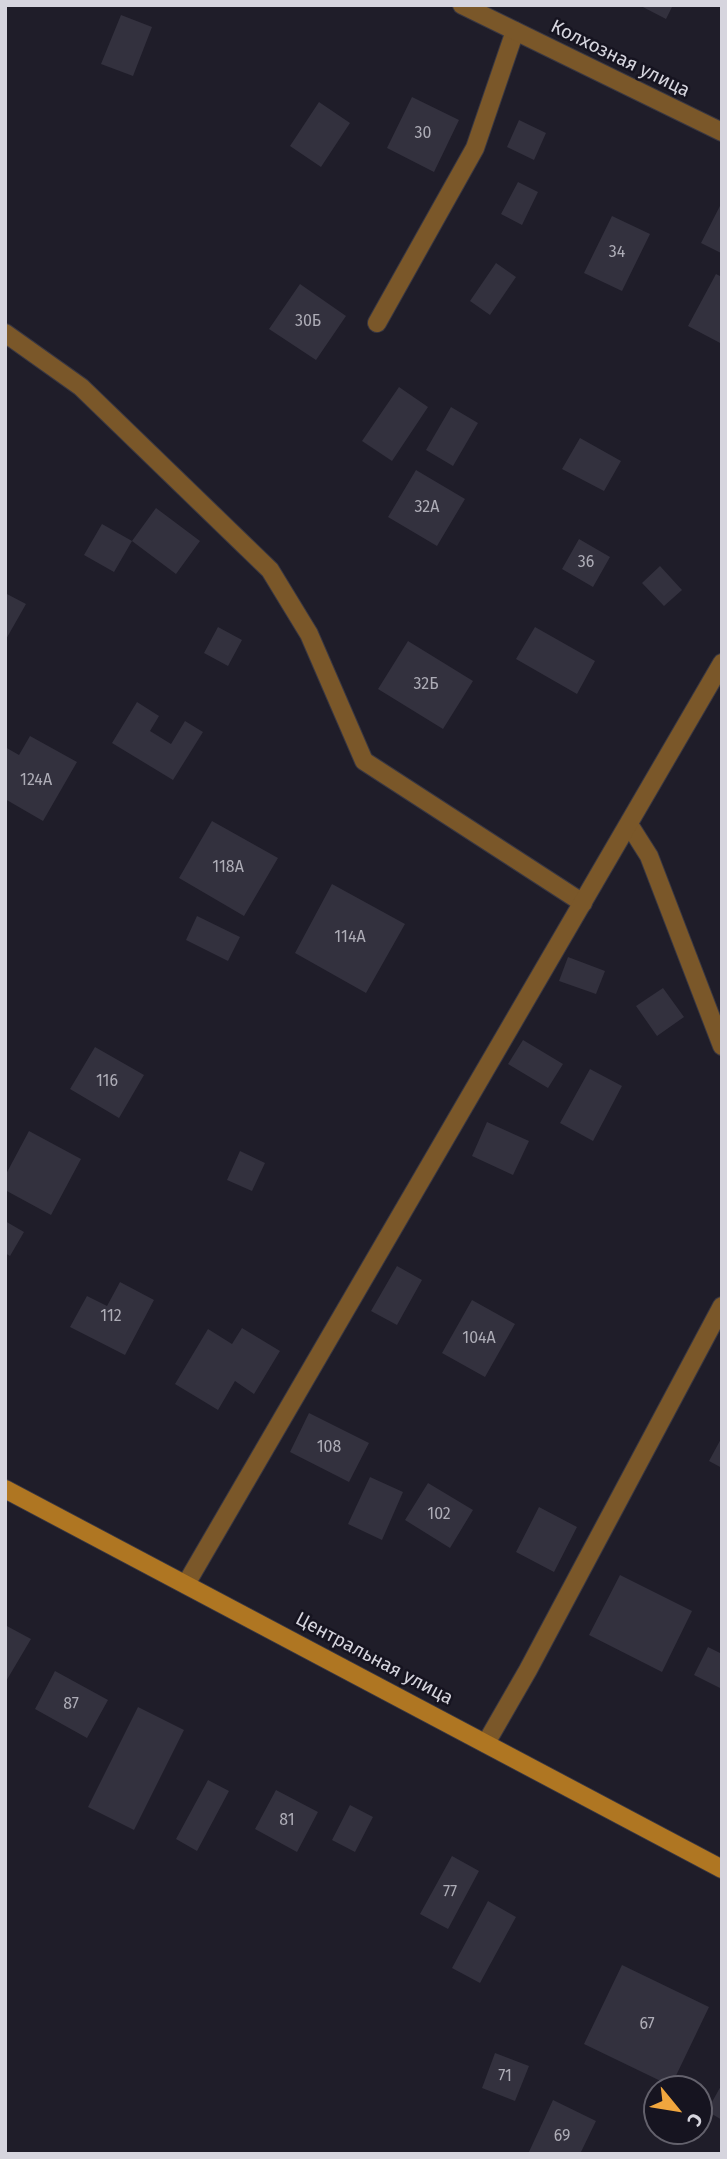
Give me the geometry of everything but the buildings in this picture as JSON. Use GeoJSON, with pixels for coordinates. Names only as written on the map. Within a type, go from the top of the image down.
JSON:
{"type":"FeatureCollection","features":[{"type":"Feature","properties":{"kind":"main road","name":"Центральная улица"},"geometry":{"type":"LineString","coordinates":[[5,1489],[722,1869]]}},
{"type":"Feature","properties":{"kind":"street","name":"Колхозная улица"},"geometry":{"type":"LineString","coordinates":[[462,5],[722,132]]}},
{"type":"Feature","properties":{"kind":"street"},"geometry":{"type":"LineString","coordinates":[[377,323],[475,148],[515,31]]}},
{"type":"Feature","properties":{"kind":"street"},"geometry":{"type":"LineString","coordinates":[[5,333],[81,387],[270,570],[309,634],[364,761],[583,903]]}},
{"type":"Feature","properties":{"kind":"street"},"geometry":{"type":"LineString","coordinates":[[186,1584],[722,663]]}},
{"type":"Feature","properties":{"kind":"street"},"geometry":{"type":"LineString","coordinates":[[630,825],[649,856],[722,1046]]}},
{"type":"Feature","properties":{"kind":"street"},"geometry":{"type":"LineString","coordinates":[[486,1743],[528,1671],[722,1306]]}}]}
